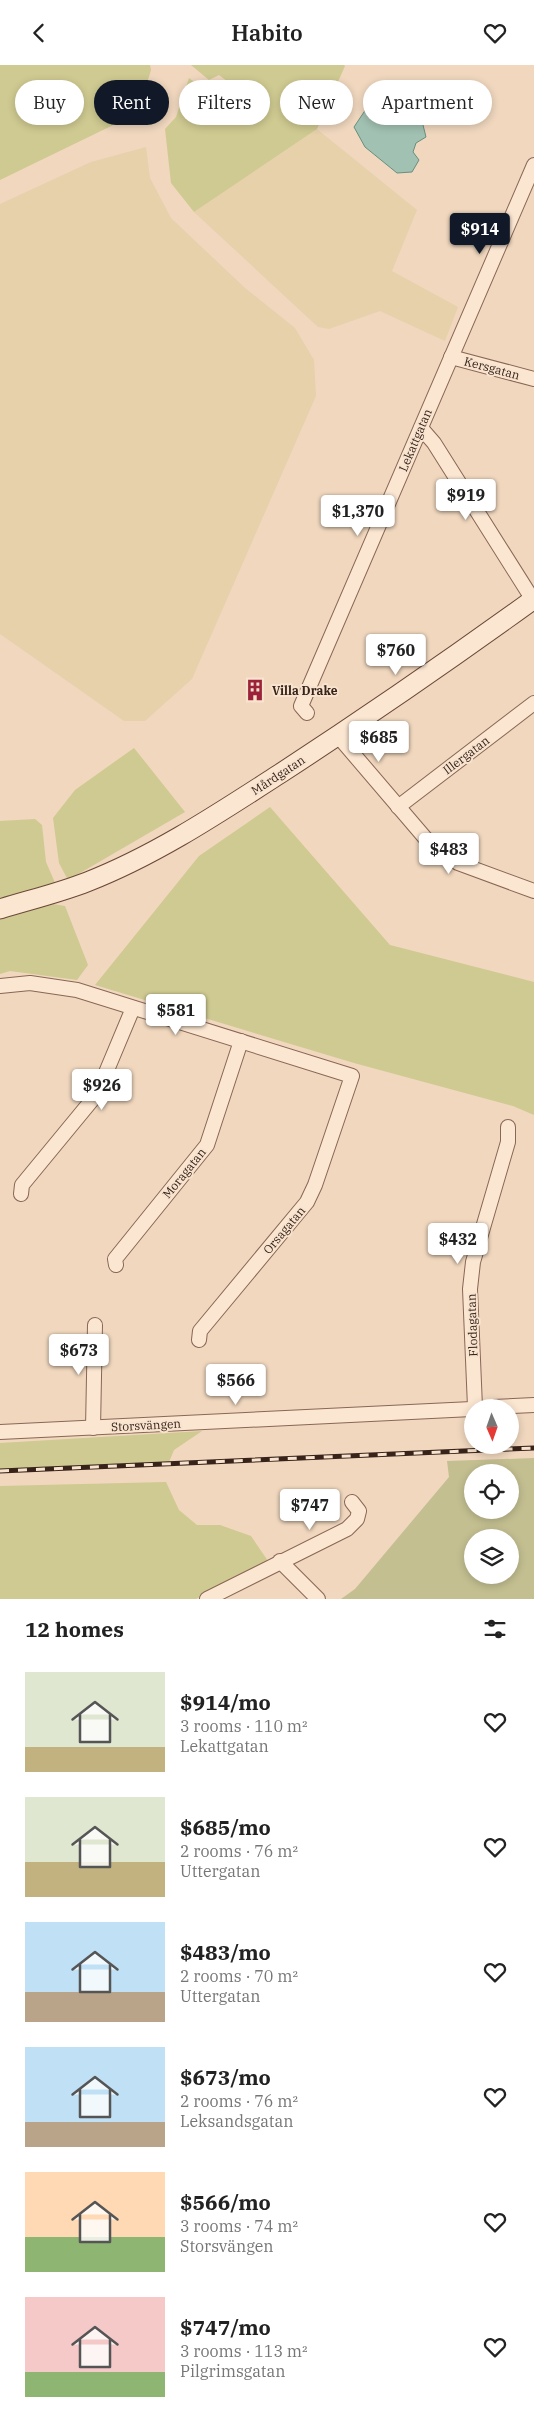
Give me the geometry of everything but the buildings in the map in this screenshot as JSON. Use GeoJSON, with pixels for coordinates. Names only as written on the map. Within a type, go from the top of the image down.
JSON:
{"type":"FeatureCollection","features":[{"type":"Feature","properties":{"kind":"street","name":"Lekattgatan"},"geometry":{"type":"LineString","coordinates":[[307,713],[301,706],[534,165]]}},
{"type":"Feature","properties":{"kind":"street","name":"Kersgatan"},"geometry":{"type":"LineString","coordinates":[[451,357],[534,379]]}},
{"type":"Feature","properties":{"kind":"street"},"geometry":{"type":"LineString","coordinates":[[421,428],[434,443],[533,599]]}},
{"type":"Feature","properties":{"kind":"street","name":"Mårdgatan"},"geometry":{"type":"LineString","coordinates":[[0,909],[87,883],[165,845],[226,810],[338,736],[502,623],[533,599]]}},
{"type":"Feature","properties":{"kind":"street","name":"Illergatan"},"geometry":{"type":"LineString","coordinates":[[398,807],[534,703]]}},
{"type":"Feature","properties":{"kind":"street"},"geometry":{"type":"LineString","coordinates":[[338,736],[426,839],[458,863],[534,891]]}},
{"type":"Feature","properties":{"kind":"street"},"geometry":{"type":"LineString","coordinates":[[0,986],[30,983],[77,990],[241,1041]]}},
{"type":"Feature","properties":{"kind":"street"},"geometry":{"type":"LineString","coordinates":[[21,1194],[22,1185],[97,1094],[133,1008]]}},
{"type":"Feature","properties":{"kind":"street","name":"Orsagatan"},"geometry":{"type":"LineString","coordinates":[[199,1339],[200,1331],[306,1202],[314,1185],[352,1076],[241,1041]]}},
{"type":"Feature","properties":{"kind":"street","name":"Moragatan"},"geometry":{"type":"LineString","coordinates":[[116,1265],[115,1259],[207,1145],[241,1041]]}},
{"type":"Feature","properties":{"kind":"street","name":"Flodagatan"},"geometry":{"type":"LineString","coordinates":[[474,1399],[470,1289],[473,1262],[508,1142],[508,1127]]}},
{"type":"Feature","properties":{"kind":"street"},"geometry":{"type":"LineString","coordinates":[[92,1429],[95,1325]]}},
{"type":"Feature","properties":{"kind":"street"},"geometry":{"type":"LineString","coordinates":[[519,1406],[534,1405]]}},
{"type":"Feature","properties":{"kind":"street","name":"Storsvängen"},"geometry":{"type":"LineString","coordinates":[[0,1432],[92,1429],[464,1409]]}},
{"type":"Feature","properties":{"kind":"street"},"geometry":{"type":"LineString","coordinates":[[207,1599],[280,1561],[348,1529],[357,1519],[359,1511],[352,1502]]}},
{"type":"Feature","properties":{"kind":"street"},"geometry":{"type":"LineString","coordinates":[[280,1561],[318,1599]]}},
{"type":"Feature","properties":{"kind":"shaded area"},"geometry":{"type":"Polygon","coordinates":[[[0,65],[150,65],[151,70],[148,80],[94,80],[94,125],[113,125],[0,180],[0,65]]]}},
{"type":"Feature","properties":{"kind":"shaded area"},"geometry":{"type":"Polygon","coordinates":[[[191,65],[345,66],[339,80],[280,80],[280,125],[319,125],[317,129],[194,212],[171,183],[165,129],[176,117],[179,108],[179,125],[270,125],[270,80],[225,80],[219,75],[209,80],[191,65]]]}},
{"type":"Feature","properties":{"kind":"shaded area"},"geometry":{"type":"Polygon","coordinates":[[[363,114],[363,125],[423,125],[426,137],[416,143],[413,152],[419,160],[412,172],[397,173],[365,147],[354,127],[363,114]]]}},
{"type":"Feature","properties":{"kind":"shaded area"},"geometry":{"type":"Polygon","coordinates":[[[317,129],[417,210],[392,271],[458,307],[445,341],[380,311],[329,329],[318,327],[194,212],[317,129]]]}},
{"type":"Feature","properties":{"kind":"shaded area"},"geometry":{"type":"Polygon","coordinates":[[[146,147],[150,178],[171,218],[244,287],[295,328],[314,360],[316,396],[192,679],[145,721],[124,721],[0,634],[0,204],[91,162],[146,147]]]}},
{"type":"Feature","properties":{"kind":"shaded area"},"geometry":{"type":"Polygon","coordinates":[[[134,748],[185,812],[68,880],[59,863],[53,818],[75,790],[134,748]]]}},
{"type":"Feature","properties":{"kind":"shaded area"},"geometry":{"type":"Polygon","coordinates":[[[270,807],[390,945],[534,982],[534,1115],[513,1106],[354,1063],[95,985],[199,856],[270,807]]]}},
{"type":"Feature","properties":{"kind":"shaded area"},"geometry":{"type":"Polygon","coordinates":[[[35,819],[42,825],[46,862],[56,885],[0,902],[0,821],[35,819]]]}},
{"type":"Feature","properties":{"kind":"shaded area"},"geometry":{"type":"Polygon","coordinates":[[[53,904],[65,906],[88,965],[77,980],[10,971],[0,974],[0,918],[53,904]]]}},
{"type":"Feature","properties":{"kind":"shaded area"},"geometry":{"type":"Polygon","coordinates":[[[202,1431],[174,1450],[169,1462],[0,1470],[0,1443],[202,1431]]]}},
{"type":"Feature","properties":{"kind":"shaded area"},"geometry":{"type":"Polygon","coordinates":[[[534,1458],[534,1599],[341,1599],[355,1589],[449,1477],[447,1461],[534,1458]]]}},
{"type":"Feature","properties":{"kind":"shaded area"},"geometry":{"type":"Polygon","coordinates":[[[166,1482],[179,1510],[197,1525],[220,1525],[251,1536],[268,1561],[196,1599],[0,1599],[0,1486],[166,1482]]]}},
{"type":"Feature","properties":{"kind":"railway"},"geometry":{"type":"LineString","coordinates":[[0,1471],[534,1448]]}},
{"type":"Feature","properties":{"kind":"place","name":"Villa Drake"},"geometry":{"type":"Point","coordinates":[255,690]}}]}
